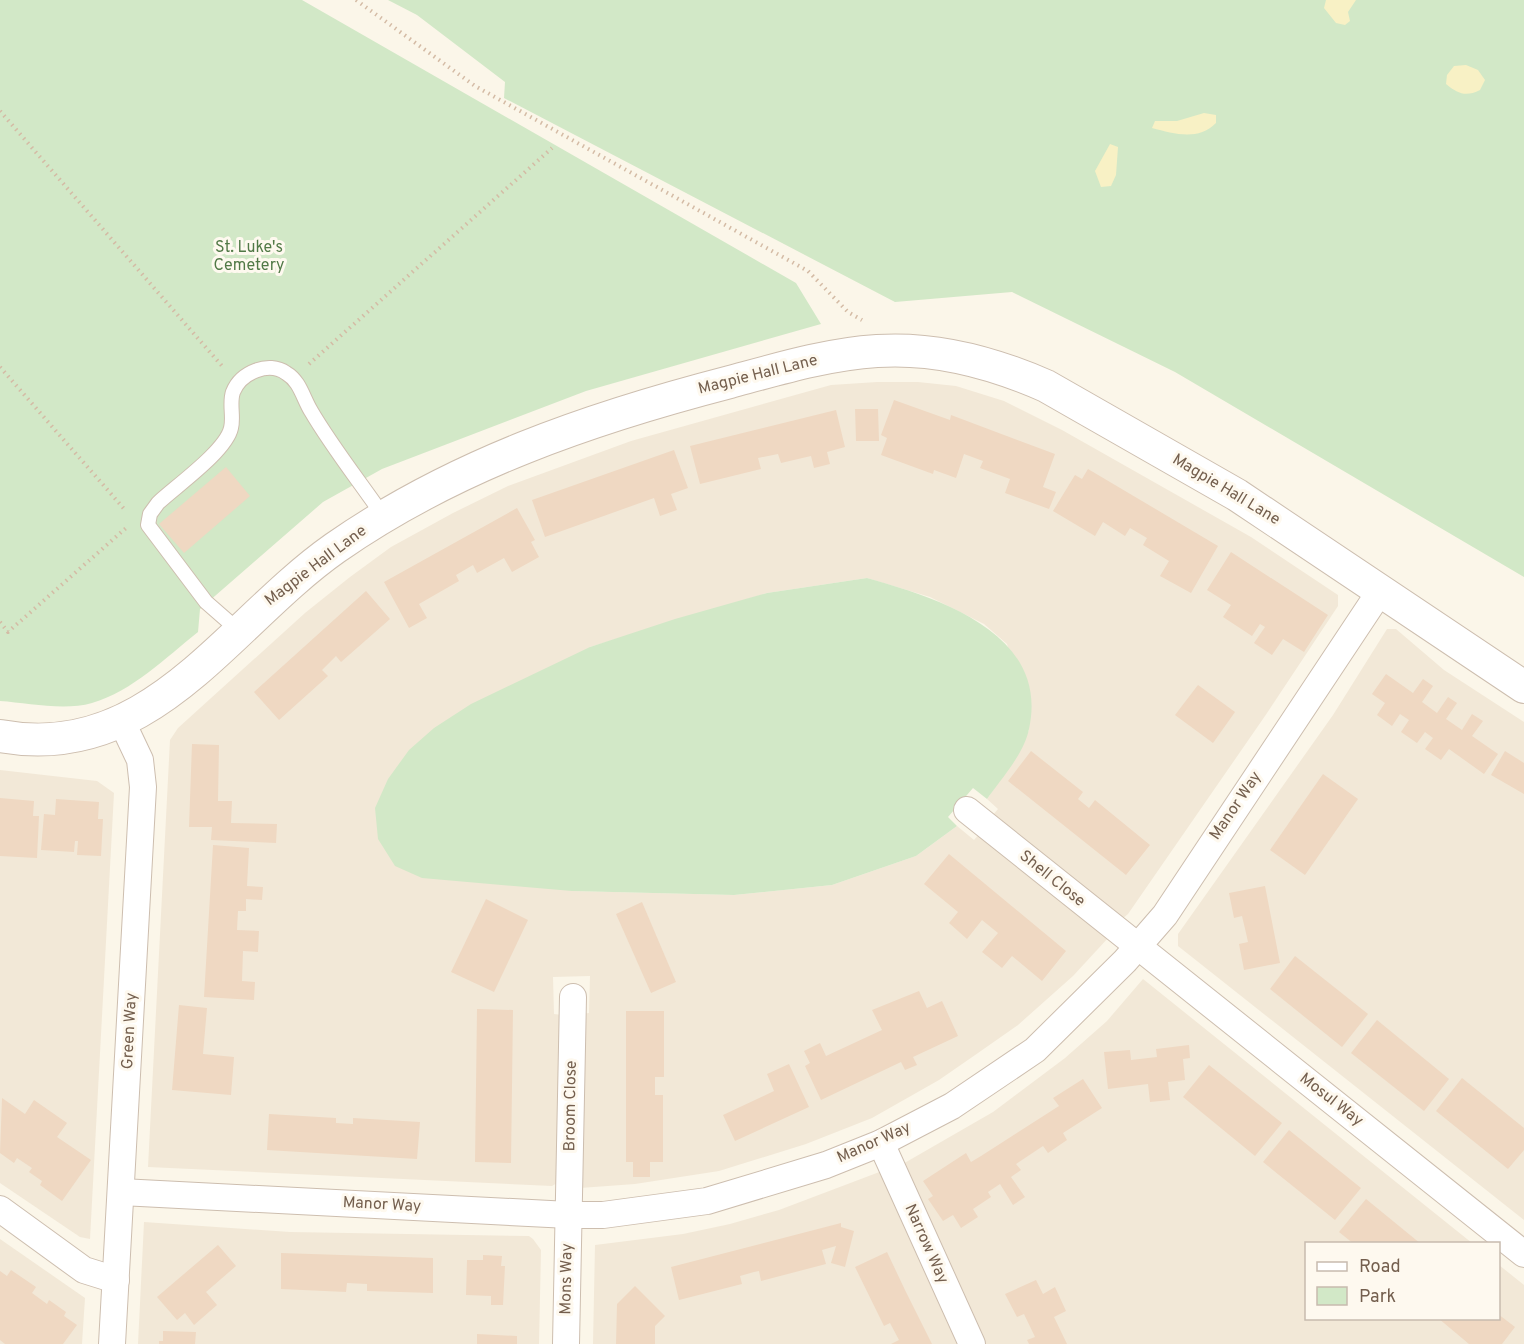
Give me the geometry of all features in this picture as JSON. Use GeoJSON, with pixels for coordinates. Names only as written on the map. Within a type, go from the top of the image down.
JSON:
{"type":"FeatureCollection","features":[{"type":"Feature","properties":{"kind":"street","name":"Magpie Hall Lane"},"geometry":{"type":"LineString","coordinates":[[0,736],[45,740],[72,738],[122,722],[159,701],[301,574],[384,517],[486,462],[594,422],[668,398],[816,360],[878,351],[957,356],[1018,374],[1046,387],[1237,495],[1524,687]]}},
{"type":"Feature","properties":{"kind":"street","name":"Manor Way"},"geometry":{"type":"LineString","coordinates":[[121,1192],[569,1215],[614,1214],[707,1201],[826,1165],[881,1143],[952,1106],[1035,1050],[1138,946],[1165,915],[1381,590]]}},
{"type":"Feature","properties":{"kind":"street","name":"Green Way"},"geometry":{"type":"LineString","coordinates":[[112,1344],[143,787],[140,760],[122,722]]}},
{"type":"Feature","properties":{"kind":"street","name":"Shell Close"},"geometry":{"type":"LineString","coordinates":[[967,810],[1138,946]]}},
{"type":"Feature","properties":{"kind":"street","name":"Mosul Way"},"geometry":{"type":"LineString","coordinates":[[1138,946],[1524,1254]]}},
{"type":"Feature","properties":{"kind":"street","name":"Broom Close"},"geometry":{"type":"LineString","coordinates":[[569,1215],[573,997]]}},
{"type":"Feature","properties":{"kind":"street","name":"Narrow Way"},"geometry":{"type":"LineString","coordinates":[[881,1143],[972,1344]]}},
{"type":"Feature","properties":{"kind":"street"},"geometry":{"type":"LineString","coordinates":[[0,1209],[84,1270],[116,1280]]}},
{"type":"Feature","properties":{"kind":"street","name":"Mons Way"},"geometry":{"type":"LineString","coordinates":[[566,1344],[569,1215]]}},
{"type":"Feature","properties":{"kind":"lane"},"geometry":{"type":"LineString","coordinates":[[238,630],[206,602],[148,525],[158,502],[224,444],[231,428],[233,391],[244,377],[258,369],[276,366],[293,380],[311,411],[384,517]]}},
{"type":"Feature","properties":{"kind":"path"},"geometry":{"type":"LineString","coordinates":[[356,0],[475,86],[808,271],[848,312],[871,325],[878,351]]}},
{"type":"Feature","properties":{"kind":"path"},"geometry":{"type":"LineString","coordinates":[[0,111],[238,385]]}},
{"type":"Feature","properties":{"kind":"path"},"geometry":{"type":"LineString","coordinates":[[293,380],[552,148]]}},
{"type":"Feature","properties":{"kind":"path"},"geometry":{"type":"LineString","coordinates":[[0,367],[134,521]]}},
{"type":"Feature","properties":{"kind":"path"},"geometry":{"type":"LineString","coordinates":[[0,622],[8,632],[134,521],[149,519]]}},
{"type":"Feature","properties":{"kind":"shaded area"},"geometry":{"type":"Polygon","coordinates":[[[918,382],[956,386],[1004,401],[1062,430],[1251,537],[1338,595],[1338,606],[1265,716],[1128,914],[1121,920],[992,816],[998,809],[987,799],[1017,755],[1029,730],[1007,644],[984,624],[930,597],[867,578],[767,593],[590,647],[572,891],[734,895],[832,885],[916,856],[957,826],[974,840],[980,833],[1109,937],[1073,976],[1018,1025],[939,1080],[872,1118],[806,1144],[719,1171],[635,1184],[580,1188],[581,1014],[589,1013],[590,976],[553,977],[554,1014],[562,1015],[557,1183],[552,1186],[148,1167],[170,740],[178,728],[305,613],[350,577],[391,547],[453,513],[508,486],[631,441],[831,385],[918,382]]]}},
{"type":"Feature","properties":{"kind":"shaded area"},"geometry":{"type":"Polygon","coordinates":[[[1387,629],[1396,629],[1444,670],[1524,722],[1524,1220],[1178,946],[1178,934],[1333,715],[1387,629]]]}},
{"type":"Feature","properties":{"kind":"shaded area"},"geometry":{"type":"Polygon","coordinates":[[[0,770],[97,781],[114,793],[90,1239],[80,1237],[0,1183],[0,770]]]}},
{"type":"Feature","properties":{"kind":"shaded area"},"geometry":{"type":"Polygon","coordinates":[[[1143,979],[1471,1242],[1305,1242],[1305,1320],[1500,1320],[1500,1266],[1524,1285],[1524,1344],[985,1344],[901,1165],[993,1112],[1065,1058],[1107,1021],[1143,979]]]}},
{"type":"Feature","properties":{"kind":"shaded area"},"geometry":{"type":"Polygon","coordinates":[[[882,1171],[961,1344],[593,1344],[595,1245],[683,1234],[730,1224],[779,1210],[882,1171]]]}},
{"type":"Feature","properties":{"kind":"shaded area"},"geometry":{"type":"Polygon","coordinates":[[[144,1222],[290,1232],[529,1236],[541,1250],[539,1344],[138,1344],[144,1222]]]}},
{"type":"Feature","properties":{"kind":"shaded area"},"geometry":{"type":"Polygon","coordinates":[[[0,1239],[85,1298],[82,1344],[0,1344],[0,1239]]]}},
{"type":"Feature","properties":{"kind":"green space","name":"St. Luke's Cemetery"},"geometry":{"type":"Polygon","coordinates":[[[0,0],[302,0],[796,283],[821,324],[586,391],[382,469],[323,502],[200,609],[198,632],[135,682],[107,698],[81,705],[46,706],[0,701],[0,0]]]}},
{"type":"Feature","properties":{"kind":"green space"},"geometry":{"type":"Polygon","coordinates":[[[388,0],[1524,0],[1524,577],[1175,372],[1012,292],[895,302],[504,98],[505,82],[417,15],[388,0]]]}},
{"type":"Feature","properties":{"kind":"green space"},"geometry":{"type":"Polygon","coordinates":[[[867,578],[955,609],[982,625],[1006,644],[1023,668],[1031,696],[1029,729],[1022,748],[1005,775],[987,799],[973,788],[948,817],[957,826],[916,856],[832,885],[734,895],[572,891],[422,878],[395,866],[378,839],[375,808],[388,779],[409,750],[434,728],[471,704],[590,647],[675,619],[767,593],[867,578]]]}},
{"type":"Feature","properties":{"kind":"sand"},"geometry":{"type":"Polygon","coordinates":[[[1326,0],[1356,0],[1348,12],[1350,21],[1345,25],[1336,23],[1324,8],[1326,0]]]}},
{"type":"Feature","properties":{"kind":"sand"},"geometry":{"type":"Polygon","coordinates":[[[1466,65],[1478,70],[1485,80],[1480,90],[1466,94],[1446,84],[1447,75],[1454,66],[1466,65]]]}},
{"type":"Feature","properties":{"kind":"sand"},"geometry":{"type":"Polygon","coordinates":[[[1204,113],[1216,115],[1216,123],[1202,132],[1178,134],[1152,128],[1155,121],[1177,121],[1204,113]]]}},
{"type":"Feature","properties":{"kind":"sand"},"geometry":{"type":"Polygon","coordinates":[[[1110,144],[1118,147],[1116,175],[1111,186],[1101,187],[1095,171],[1110,144]]]}},
{"type":"Feature","properties":{"kind":"building"},"geometry":{"type":"Polygon","coordinates":[[[894,400],[950,420],[951,415],[1055,454],[1043,487],[1056,492],[1049,509],[1005,493],[1010,479],[980,468],[983,461],[964,454],[956,478],[934,470],[933,474],[881,455],[887,438],[881,435],[894,400]]]}},
{"type":"Feature","properties":{"kind":"building"},"geometry":{"type":"Polygon","coordinates":[[[855,409],[878,409],[879,441],[856,441],[855,409]]]}},
{"type":"Feature","properties":{"kind":"building"},"geometry":{"type":"Polygon","coordinates":[[[836,410],[845,447],[827,452],[830,464],[814,468],[811,456],[781,463],[778,454],[758,458],[761,469],[700,484],[690,446],[836,410]]]}},
{"type":"Feature","properties":{"kind":"building"},"geometry":{"type":"Polygon","coordinates":[[[674,450],[688,488],[671,494],[677,510],[660,516],[654,498],[545,537],[532,500],[674,450]]]}},
{"type":"Feature","properties":{"kind":"building"},"geometry":{"type":"Polygon","coordinates":[[[226,467],[250,496],[184,553],[159,524],[226,467]]]}},
{"type":"Feature","properties":{"kind":"building"},"geometry":{"type":"Polygon","coordinates":[[[1088,469],[1218,546],[1191,593],[1160,576],[1169,561],[1143,545],[1147,538],[1130,528],[1125,536],[1103,522],[1095,536],[1053,511],[1075,475],[1082,479],[1088,469]]]}},
{"type":"Feature","properties":{"kind":"building"},"geometry":{"type":"Polygon","coordinates":[[[517,508],[535,540],[531,542],[539,557],[512,572],[504,558],[477,573],[473,565],[456,575],[459,581],[419,604],[427,618],[409,628],[384,582],[517,508]]]}},
{"type":"Feature","properties":{"kind":"building"},"geometry":{"type":"Polygon","coordinates":[[[1231,552],[1328,615],[1304,652],[1283,639],[1272,655],[1254,643],[1265,627],[1260,624],[1252,636],[1223,617],[1231,605],[1207,590],[1231,552]]]}},
{"type":"Feature","properties":{"kind":"building"},"geometry":{"type":"Polygon","coordinates":[[[366,591],[390,619],[341,662],[336,656],[322,670],[328,676],[279,720],[254,692],[366,591]]]}},
{"type":"Feature","properties":{"kind":"building"},"geometry":{"type":"Polygon","coordinates":[[[1386,674],[1413,693],[1423,679],[1433,686],[1422,702],[1437,713],[1448,697],[1457,703],[1446,719],[1462,730],[1472,714],[1483,721],[1472,736],[1498,754],[1484,774],[1449,749],[1441,760],[1425,749],[1433,738],[1425,732],[1417,743],[1401,732],[1409,720],[1400,714],[1392,726],[1377,715],[1385,703],[1372,694],[1386,674]]]}},
{"type":"Feature","properties":{"kind":"building"},"geometry":{"type":"Polygon","coordinates":[[[1198,685],[1235,712],[1213,743],[1175,715],[1198,685]]]}},
{"type":"Feature","properties":{"kind":"building"},"geometry":{"type":"Polygon","coordinates":[[[192,744],[219,745],[218,801],[232,801],[231,823],[277,824],[276,843],[211,840],[212,827],[189,827],[192,744]]]}},
{"type":"Feature","properties":{"kind":"building"},"geometry":{"type":"Polygon","coordinates":[[[1031,751],[1083,792],[1078,799],[1089,808],[1095,800],[1150,845],[1126,875],[1008,781],[1031,751]]]}},
{"type":"Feature","properties":{"kind":"building"},"geometry":{"type":"Polygon","coordinates":[[[1505,751],[1524,763],[1524,794],[1491,775],[1505,751]]]}},
{"type":"Feature","properties":{"kind":"building"},"geometry":{"type":"Polygon","coordinates":[[[1323,774],[1358,799],[1305,875],[1270,850],[1323,774]]]}},
{"type":"Feature","properties":{"kind":"building"},"geometry":{"type":"Polygon","coordinates":[[[0,798],[34,801],[33,816],[39,816],[37,858],[0,856],[0,798]]]}},
{"type":"Feature","properties":{"kind":"building"},"geometry":{"type":"Polygon","coordinates":[[[56,799],[99,802],[98,819],[103,819],[101,856],[77,855],[78,841],[75,841],[74,852],[41,850],[44,814],[55,815],[56,799]]]}},
{"type":"Feature","properties":{"kind":"building"},"geometry":{"type":"Polygon","coordinates":[[[213,845],[249,848],[247,886],[263,887],[262,900],[246,899],[246,911],[238,911],[237,930],[259,931],[258,952],[243,951],[242,981],[255,982],[254,1000],[204,997],[213,845]]]}},
{"type":"Feature","properties":{"kind":"building"},"geometry":{"type":"Polygon","coordinates":[[[949,854],[1066,951],[1042,981],[1012,956],[1002,968],[982,952],[998,933],[982,920],[967,939],[949,923],[958,912],[924,884],[949,854]]]}},
{"type":"Feature","properties":{"kind":"building"},"geometry":{"type":"Polygon","coordinates":[[[1265,886],[1280,963],[1244,970],[1239,944],[1248,942],[1242,916],[1234,918],[1229,893],[1265,886]]]}},
{"type":"Feature","properties":{"kind":"building"},"geometry":{"type":"Polygon","coordinates":[[[486,899],[528,920],[494,992],[451,972],[486,899]]]}},
{"type":"Feature","properties":{"kind":"building"},"geometry":{"type":"Polygon","coordinates":[[[642,902],[676,982],[651,993],[616,914],[642,902]]]}},
{"type":"Feature","properties":{"kind":"building"},"geometry":{"type":"Polygon","coordinates":[[[1295,956],[1368,1014],[1342,1047],[1270,989],[1295,956]]]}},
{"type":"Feature","properties":{"kind":"building"},"geometry":{"type":"Polygon","coordinates":[[[919,991],[927,1008],[942,1001],[958,1036],[913,1057],[917,1065],[905,1070],[901,1062],[821,1100],[805,1066],[810,1063],[804,1051],[820,1043],[826,1056],[882,1030],[872,1010],[919,991]]]}},
{"type":"Feature","properties":{"kind":"building"},"geometry":{"type":"Polygon","coordinates":[[[179,1005],[207,1008],[203,1054],[234,1057],[231,1095],[172,1090],[179,1005]]]}},
{"type":"Feature","properties":{"kind":"building"},"geometry":{"type":"Polygon","coordinates":[[[477,1009],[513,1010],[511,1163],[475,1162],[477,1009]]]}},
{"type":"Feature","properties":{"kind":"building"},"geometry":{"type":"Polygon","coordinates":[[[626,1011],[664,1011],[664,1077],[655,1077],[655,1095],[663,1095],[663,1162],[650,1162],[650,1177],[633,1177],[633,1162],[626,1162],[626,1011]]]}},
{"type":"Feature","properties":{"kind":"building"},"geometry":{"type":"Polygon","coordinates":[[[1377,1020],[1449,1079],[1424,1111],[1351,1053],[1377,1020]]]}},
{"type":"Feature","properties":{"kind":"building"},"geometry":{"type":"Polygon","coordinates":[[[1189,1045],[1190,1058],[1183,1059],[1185,1080],[1168,1082],[1170,1100],[1150,1102],[1148,1084],[1108,1089],[1104,1052],[1130,1050],[1131,1060],[1157,1057],[1156,1049],[1189,1045]]]}},
{"type":"Feature","properties":{"kind":"building"},"geometry":{"type":"Polygon","coordinates":[[[789,1064],[809,1107],[735,1141],[723,1115],[774,1091],[767,1074],[789,1064]]]}},
{"type":"Feature","properties":{"kind":"building"},"geometry":{"type":"Polygon","coordinates":[[[1209,1065],[1282,1123],[1255,1156],[1183,1097],[1209,1065]]]}},
{"type":"Feature","properties":{"kind":"building"},"geometry":{"type":"Polygon","coordinates":[[[1462,1078],[1524,1128],[1524,1150],[1508,1169],[1436,1111],[1462,1078]]]}},
{"type":"Feature","properties":{"kind":"building"},"geometry":{"type":"Polygon","coordinates":[[[1083,1079],[1102,1108],[1063,1133],[1067,1140],[1048,1153],[1043,1146],[1016,1164],[1021,1170],[1011,1177],[1025,1197],[1013,1205],[1000,1184],[988,1192],[991,1197],[973,1209],[978,1217],[961,1228],[953,1215],[943,1221],[928,1199],[933,1196],[923,1181],[966,1153],[971,1162],[981,1156],[1059,1106],[1053,1098],[1083,1079]]]}},
{"type":"Feature","properties":{"kind":"building"},"geometry":{"type":"Polygon","coordinates":[[[2,1098],[25,1114],[34,1100],[67,1123],[57,1137],[91,1160],[62,1201],[40,1185],[42,1181],[29,1172],[32,1168],[17,1158],[14,1163],[0,1153],[2,1098]]]}},
{"type":"Feature","properties":{"kind":"building"},"geometry":{"type":"Polygon","coordinates":[[[269,1114],[336,1118],[336,1123],[353,1124],[353,1118],[420,1122],[417,1159],[267,1150],[269,1114]]]}},
{"type":"Feature","properties":{"kind":"building"},"geometry":{"type":"Polygon","coordinates":[[[1289,1130],[1361,1188],[1335,1220],[1263,1162],[1289,1130]]]}},
{"type":"Feature","properties":{"kind":"building"},"geometry":{"type":"Polygon","coordinates":[[[1366,1199],[1419,1242],[1352,1242],[1339,1232],[1366,1199]]]}},
{"type":"Feature","properties":{"kind":"building"},"geometry":{"type":"Polygon","coordinates":[[[841,1223],[841,1227],[854,1231],[845,1267],[831,1263],[836,1246],[822,1250],[826,1264],[761,1281],[759,1271],[754,1272],[740,1276],[742,1284],[679,1300],[671,1267],[841,1223]]]}},
{"type":"Feature","properties":{"kind":"building"},"geometry":{"type":"Polygon","coordinates":[[[218,1245],[236,1266],[206,1292],[217,1305],[194,1325],[185,1313],[177,1320],[157,1297],[218,1245]]]}},
{"type":"Feature","properties":{"kind":"building"},"geometry":{"type":"Polygon","coordinates":[[[887,1252],[932,1344],[891,1344],[899,1340],[890,1323],[884,1326],[855,1267],[887,1252]]]}},
{"type":"Feature","properties":{"kind":"building"},"geometry":{"type":"Polygon","coordinates":[[[281,1253],[433,1258],[433,1293],[367,1291],[367,1284],[347,1283],[346,1292],[281,1289],[281,1253]]]}},
{"type":"Feature","properties":{"kind":"building"},"geometry":{"type":"Polygon","coordinates":[[[483,1255],[502,1256],[501,1266],[505,1266],[503,1305],[491,1305],[491,1296],[466,1295],[467,1260],[483,1260],[483,1255]]]}},
{"type":"Feature","properties":{"kind":"building"},"geometry":{"type":"Polygon","coordinates":[[[11,1270],[36,1287],[32,1293],[47,1304],[49,1300],[66,1312],[64,1316],[77,1325],[63,1344],[5,1344],[0,1340],[0,1271],[7,1276],[11,1270]]]}},
{"type":"Feature","properties":{"kind":"building"},"geometry":{"type":"Polygon","coordinates":[[[1036,1280],[1043,1294],[1055,1287],[1066,1311],[1054,1317],[1067,1344],[1029,1344],[1027,1340],[1035,1337],[1024,1314],[1017,1317],[1005,1294],[1036,1280]]]}},
{"type":"Feature","properties":{"kind":"building"},"geometry":{"type":"Polygon","coordinates":[[[635,1286],[665,1316],[655,1326],[655,1344],[616,1344],[617,1304],[635,1286]]]}},
{"type":"Feature","properties":{"kind":"building"},"geometry":{"type":"Polygon","coordinates":[[[1500,1316],[1515,1327],[1502,1344],[1469,1344],[1440,1320],[1500,1320],[1500,1316]]]}},
{"type":"Feature","properties":{"kind":"building"},"geometry":{"type":"Polygon","coordinates":[[[163,1331],[196,1332],[195,1344],[159,1344],[159,1341],[163,1341],[163,1331]]]}},
{"type":"Feature","properties":{"kind":"building"},"geometry":{"type":"Polygon","coordinates":[[[477,1334],[517,1336],[517,1344],[477,1344],[477,1334]]]}}]}
